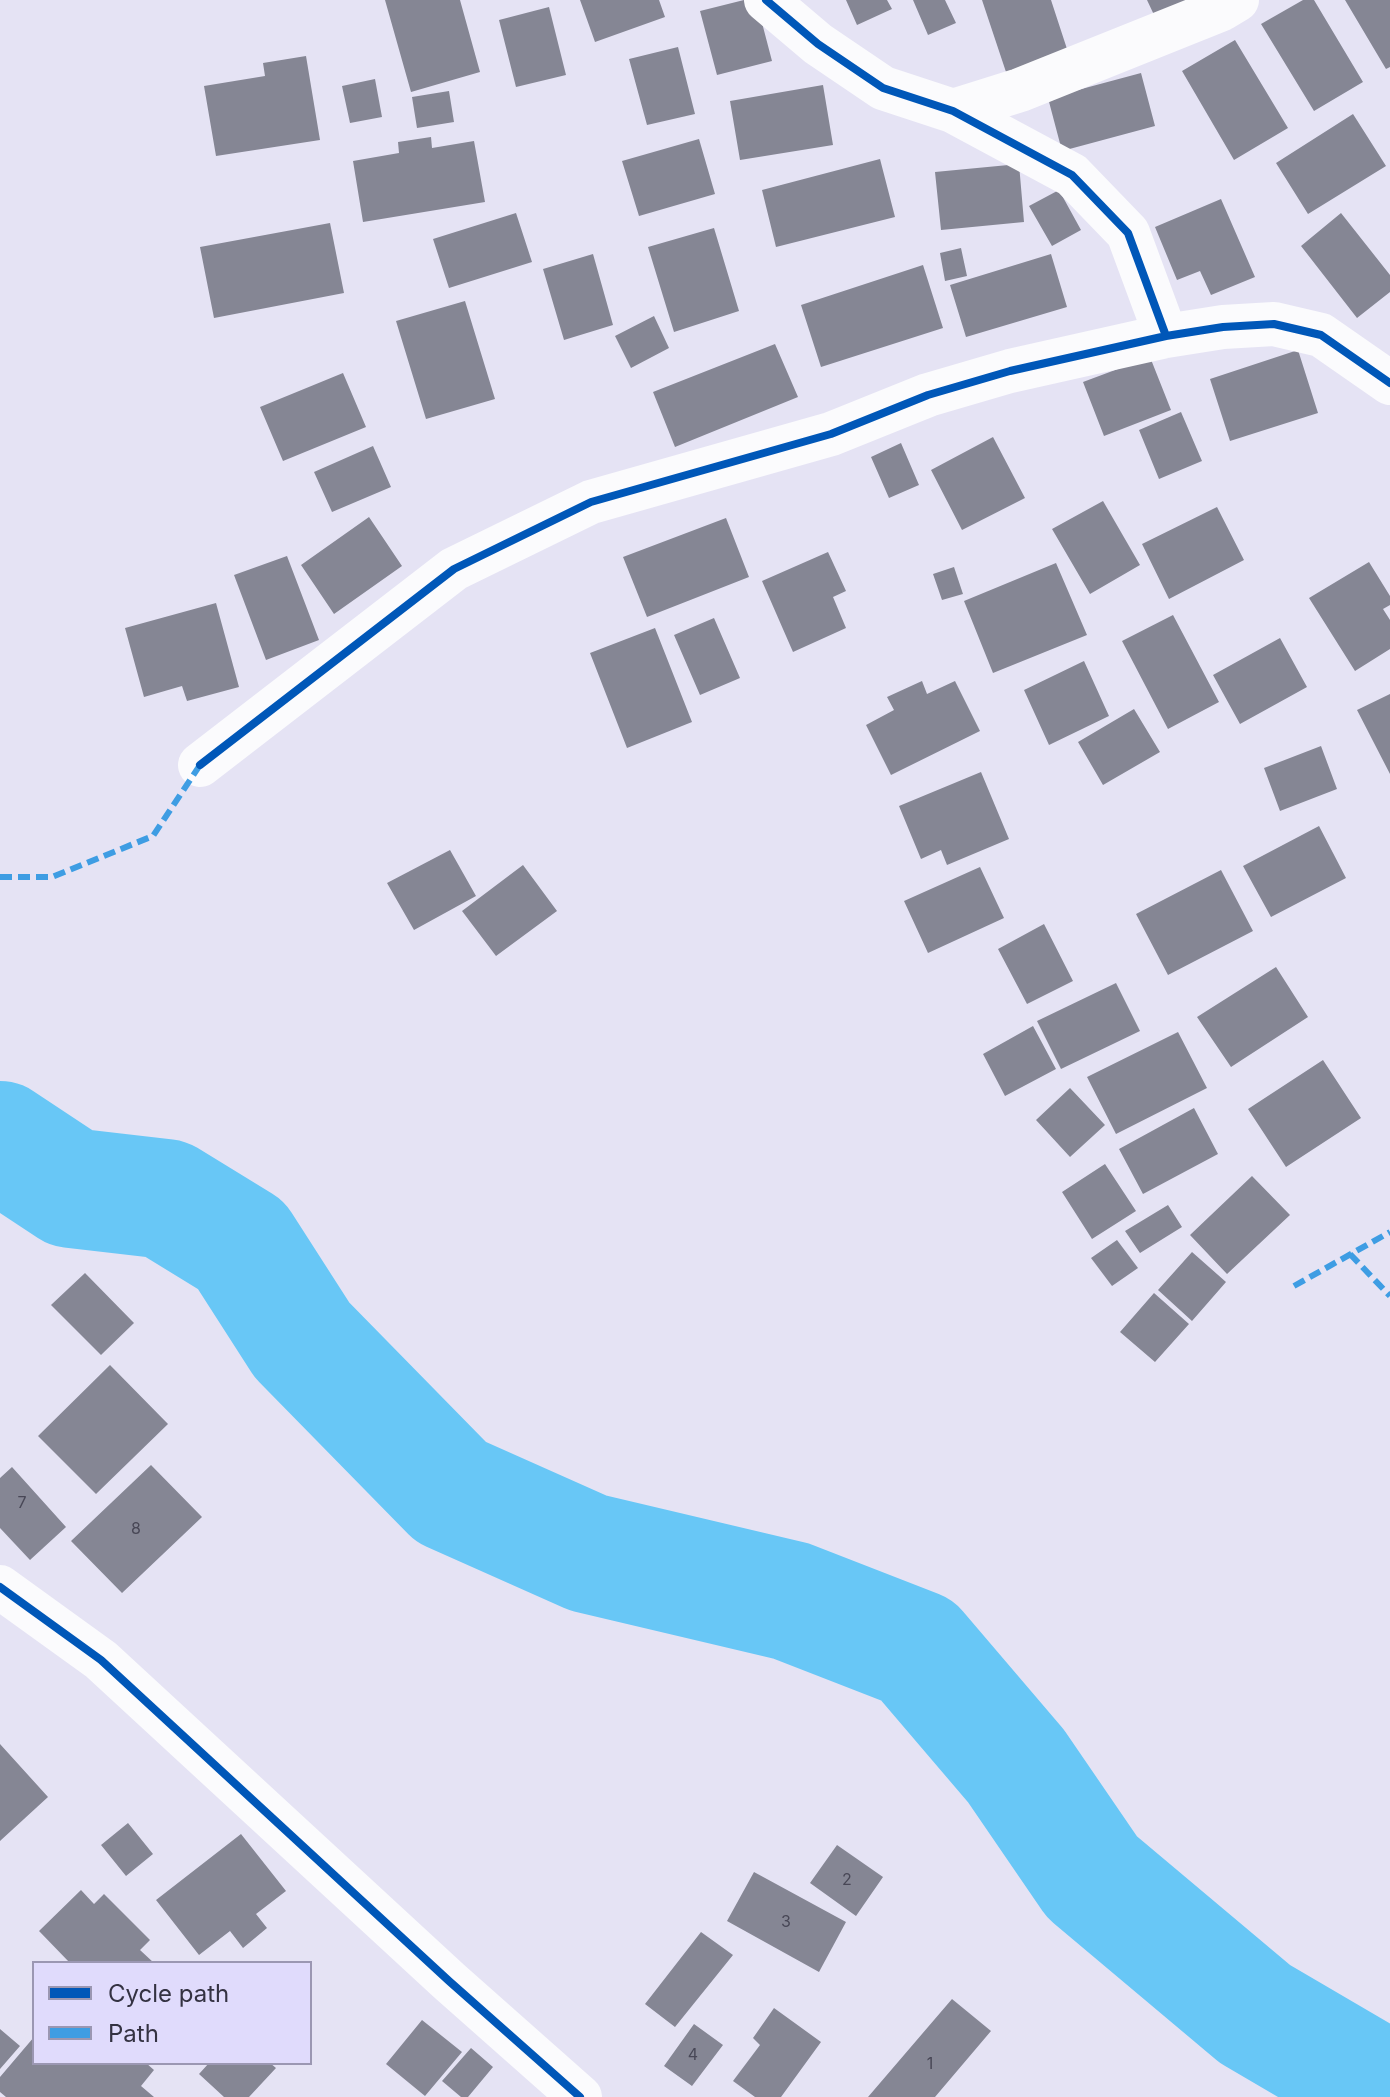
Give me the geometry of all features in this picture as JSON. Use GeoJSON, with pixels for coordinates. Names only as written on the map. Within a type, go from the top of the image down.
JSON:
{"type":"FeatureCollection","features":[{"type":"Feature","properties":{"kind":"street"},"geometry":{"type":"LineString","coordinates":[[766,0],[818,44],[883,88],[953,111],[1072,175],[1128,233],[1166,336]]}},
{"type":"Feature","properties":{"kind":"street"},"geometry":{"type":"LineString","coordinates":[[953,111],[1020,90],[1222,9],[1237,0]]}},
{"type":"Feature","properties":{"kind":"street"},"geometry":{"type":"LineString","coordinates":[[200,765],[454,569],[591,502],[831,434],[928,395],[1010,371],[1166,336],[1223,327],[1274,324],[1321,335],[1390,383]]}},
{"type":"Feature","properties":{"kind":"street"},"geometry":{"type":"LineString","coordinates":[[0,1587],[101,1660],[449,1981],[580,2097]]}},
{"type":"Feature","properties":{"kind":"building"},"geometry":{"type":"Polygon","coordinates":[[[385,0],[460,0],[480,72],[411,92],[385,0]]]}},
{"type":"Feature","properties":{"kind":"building"},"geometry":{"type":"Polygon","coordinates":[[[580,0],[659,0],[665,17],[595,42],[580,0]]]}},
{"type":"Feature","properties":{"kind":"building"},"geometry":{"type":"Polygon","coordinates":[[[756,0],[772,61],[717,75],[700,11],[756,0]]]}},
{"type":"Feature","properties":{"kind":"building"},"geometry":{"type":"Polygon","coordinates":[[[846,0],[887,0],[892,9],[857,25],[846,0]]]}},
{"type":"Feature","properties":{"kind":"building"},"geometry":{"type":"Polygon","coordinates":[[[913,0],[945,0],[956,23],[928,35],[913,0]]]}},
{"type":"Feature","properties":{"kind":"building"},"geometry":{"type":"Polygon","coordinates":[[[982,0],[1051,0],[1068,52],[1006,72],[982,0]]]}},
{"type":"Feature","properties":{"kind":"building"},"geometry":{"type":"Polygon","coordinates":[[[1147,0],[1194,0],[1155,17],[1147,0]]]}},
{"type":"Feature","properties":{"kind":"building"},"geometry":{"type":"Polygon","coordinates":[[[1303,0],[1314,0],[1363,82],[1314,111],[1261,24],[1303,0]]]}},
{"type":"Feature","properties":{"kind":"building"},"geometry":{"type":"Polygon","coordinates":[[[1345,0],[1390,0],[1390,67],[1386,69],[1345,0]]]}},
{"type":"Feature","properties":{"kind":"building"},"geometry":{"type":"Polygon","coordinates":[[[549,7],[566,75],[516,87],[499,20],[549,7]]]}},
{"type":"Feature","properties":{"kind":"building"},"geometry":{"type":"Polygon","coordinates":[[[1235,40],[1288,128],[1234,160],[1182,71],[1235,40]]]}},
{"type":"Feature","properties":{"kind":"building"},"geometry":{"type":"Polygon","coordinates":[[[678,47],[695,114],[647,125],[629,59],[678,47]]]}},
{"type":"Feature","properties":{"kind":"building"},"geometry":{"type":"Polygon","coordinates":[[[306,56],[320,140],[216,156],[204,86],[265,76],[263,63],[306,56]]]}},
{"type":"Feature","properties":{"kind":"building"},"geometry":{"type":"Polygon","coordinates":[[[1141,73],[1155,126],[1062,151],[1048,98],[1141,73]]]}},
{"type":"Feature","properties":{"kind":"building"},"geometry":{"type":"Polygon","coordinates":[[[375,79],[382,117],[350,123],[342,86],[375,79]]]}},
{"type":"Feature","properties":{"kind":"building"},"geometry":{"type":"Polygon","coordinates":[[[823,85],[833,145],[740,160],[730,101],[823,85]]]}},
{"type":"Feature","properties":{"kind":"building"},"geometry":{"type":"Polygon","coordinates":[[[449,91],[454,122],[417,128],[412,97],[449,91]]]}},
{"type":"Feature","properties":{"kind":"building"},"geometry":{"type":"Polygon","coordinates":[[[1353,114],[1386,166],[1308,214],[1276,163],[1353,114]]]}},
{"type":"Feature","properties":{"kind":"building"},"geometry":{"type":"Polygon","coordinates":[[[431,137],[432,148],[474,141],[485,202],[363,222],[353,161],[399,153],[398,142],[431,137]]]}},
{"type":"Feature","properties":{"kind":"building"},"geometry":{"type":"Polygon","coordinates":[[[699,139],[715,194],[639,216],[622,161],[699,139]]]}},
{"type":"Feature","properties":{"kind":"building"},"geometry":{"type":"Polygon","coordinates":[[[880,159],[895,217],[776,247],[762,190],[880,159]]]}},
{"type":"Feature","properties":{"kind":"building"},"geometry":{"type":"Polygon","coordinates":[[[1019,164],[1024,222],[941,230],[935,172],[1019,164]]]}},
{"type":"Feature","properties":{"kind":"building"},"geometry":{"type":"Polygon","coordinates":[[[1059,190],[1081,230],[1052,246],[1029,206],[1059,190]]]}},
{"type":"Feature","properties":{"kind":"building"},"geometry":{"type":"Polygon","coordinates":[[[1221,199],[1255,277],[1211,295],[1200,271],[1177,280],[1155,227],[1221,199]]]}},
{"type":"Feature","properties":{"kind":"building"},"geometry":{"type":"Polygon","coordinates":[[[516,213],[532,262],[449,288],[433,239],[516,213]]]}},
{"type":"Feature","properties":{"kind":"building"},"geometry":{"type":"Polygon","coordinates":[[[1341,213],[1390,275],[1390,292],[1357,318],[1301,246],[1341,213]]]}},
{"type":"Feature","properties":{"kind":"building"},"geometry":{"type":"Polygon","coordinates":[[[330,223],[344,293],[214,318],[200,247],[330,223]]]}},
{"type":"Feature","properties":{"kind":"building"},"geometry":{"type":"Polygon","coordinates":[[[714,228],[739,311],[674,332],[648,247],[714,228]]]}},
{"type":"Feature","properties":{"kind":"building"},"geometry":{"type":"Polygon","coordinates":[[[961,248],[967,276],[945,281],[940,253],[961,248]]]}},
{"type":"Feature","properties":{"kind":"building"},"geometry":{"type":"Polygon","coordinates":[[[593,254],[613,325],[564,340],[543,269],[593,254]]]}},
{"type":"Feature","properties":{"kind":"building"},"geometry":{"type":"Polygon","coordinates":[[[1051,254],[1067,307],[966,337],[950,285],[1051,254]]]}},
{"type":"Feature","properties":{"kind":"building"},"geometry":{"type":"Polygon","coordinates":[[[923,265],[943,328],[821,367],[801,305],[923,265]]]}},
{"type":"Feature","properties":{"kind":"building"},"geometry":{"type":"Polygon","coordinates":[[[465,301],[495,399],[426,419],[396,321],[465,301]]]}},
{"type":"Feature","properties":{"kind":"building"},"geometry":{"type":"Polygon","coordinates":[[[654,316],[669,348],[631,368],[615,336],[654,316]]]}},
{"type":"Feature","properties":{"kind":"building"},"geometry":{"type":"Polygon","coordinates":[[[775,344],[798,397],[675,447],[653,392],[775,344]]]}},
{"type":"Feature","properties":{"kind":"building"},"geometry":{"type":"Polygon","coordinates":[[[1298,350],[1318,413],[1230,441],[1210,379],[1298,350]]]}},
{"type":"Feature","properties":{"kind":"building"},"geometry":{"type":"Polygon","coordinates":[[[1150,357],[1171,410],[1104,436],[1083,382],[1150,357]]]}},
{"type":"Feature","properties":{"kind":"building"},"geometry":{"type":"Polygon","coordinates":[[[343,373],[366,427],[283,461],[260,407],[343,373]]]}},
{"type":"Feature","properties":{"kind":"building"},"geometry":{"type":"Polygon","coordinates":[[[1181,412],[1202,461],[1159,479],[1139,430],[1181,412]]]}},
{"type":"Feature","properties":{"kind":"building"},"geometry":{"type":"Polygon","coordinates":[[[993,437],[1025,498],[962,530],[931,470],[993,437]]]}},
{"type":"Feature","properties":{"kind":"building"},"geometry":{"type":"Polygon","coordinates":[[[901,443],[919,485],[889,498],[871,457],[901,443]]]}},
{"type":"Feature","properties":{"kind":"building"},"geometry":{"type":"Polygon","coordinates":[[[373,446],[391,487],[332,512],[314,472],[373,446]]]}},
{"type":"Feature","properties":{"kind":"building"},"geometry":{"type":"Polygon","coordinates":[[[1103,501],[1140,565],[1090,594],[1052,529],[1103,501]]]}},
{"type":"Feature","properties":{"kind":"building"},"geometry":{"type":"Polygon","coordinates":[[[1217,507],[1244,560],[1169,599],[1142,544],[1217,507]]]}},
{"type":"Feature","properties":{"kind":"building"},"geometry":{"type":"Polygon","coordinates":[[[369,517],[402,566],[334,614],[301,565],[369,517]]]}},
{"type":"Feature","properties":{"kind":"building"},"geometry":{"type":"Polygon","coordinates":[[[726,518],[749,577],[647,617],[623,557],[726,518]]]}},
{"type":"Feature","properties":{"kind":"building"},"geometry":{"type":"Polygon","coordinates":[[[828,552],[846,591],[833,597],[846,628],[793,652],[762,581],[828,552]]]}},
{"type":"Feature","properties":{"kind":"building"},"geometry":{"type":"Polygon","coordinates":[[[287,556],[319,640],[266,660],[234,575],[287,556]]]}},
{"type":"Feature","properties":{"kind":"building"},"geometry":{"type":"Polygon","coordinates":[[[1369,562],[1390,596],[1390,605],[1383,609],[1390,620],[1390,649],[1355,671],[1309,598],[1369,562]]]}},
{"type":"Feature","properties":{"kind":"building"},"geometry":{"type":"Polygon","coordinates":[[[1056,563],[1087,635],[993,673],[964,601],[1056,563]]]}},
{"type":"Feature","properties":{"kind":"building"},"geometry":{"type":"Polygon","coordinates":[[[954,567],[963,594],[942,600],[933,574],[954,567]]]}},
{"type":"Feature","properties":{"kind":"building"},"geometry":{"type":"Polygon","coordinates":[[[216,603],[239,687],[187,701],[182,686],[144,697],[125,628],[216,603]]]}},
{"type":"Feature","properties":{"kind":"building"},"geometry":{"type":"Polygon","coordinates":[[[1173,615],[1219,702],[1168,729],[1122,641],[1173,615]]]}},
{"type":"Feature","properties":{"kind":"building"},"geometry":{"type":"Polygon","coordinates":[[[714,618],[740,678],[700,695],[674,635],[714,618]]]}},
{"type":"Feature","properties":{"kind":"building"},"geometry":{"type":"Polygon","coordinates":[[[655,628],[692,722],[627,748],[590,653],[655,628]]]}},
{"type":"Feature","properties":{"kind":"building"},"geometry":{"type":"Polygon","coordinates":[[[1280,638],[1307,687],[1240,724],[1213,675],[1280,638]]]}},
{"type":"Feature","properties":{"kind":"building"},"geometry":{"type":"Polygon","coordinates":[[[1084,661],[1109,716],[1049,745],[1024,690],[1084,661]]]}},
{"type":"Feature","properties":{"kind":"building"},"geometry":{"type":"Polygon","coordinates":[[[922,681],[927,694],[955,681],[980,731],[891,775],[866,725],[894,710],[887,697],[922,681]]]}},
{"type":"Feature","properties":{"kind":"building"},"geometry":{"type":"Polygon","coordinates":[[[1390,694],[1390,774],[1357,710],[1390,694]]]}},
{"type":"Feature","properties":{"kind":"building"},"geometry":{"type":"Polygon","coordinates":[[[1134,709],[1160,752],[1103,785],[1078,742],[1134,709]]]}},
{"type":"Feature","properties":{"kind":"building"},"geometry":{"type":"Polygon","coordinates":[[[1321,746],[1337,789],[1280,811],[1264,768],[1321,746]]]}},
{"type":"Feature","properties":{"kind":"building"},"geometry":{"type":"Polygon","coordinates":[[[981,772],[1009,839],[947,865],[941,850],[921,859],[899,806],[981,772]]]}},
{"type":"Feature","properties":{"kind":"building"},"geometry":{"type":"Polygon","coordinates":[[[1319,826],[1346,878],[1271,917],[1243,866],[1319,826]]]}},
{"type":"Feature","properties":{"kind":"building"},"geometry":{"type":"Polygon","coordinates":[[[450,850],[476,896],[414,930],[387,883],[450,850]]]}},
{"type":"Feature","properties":{"kind":"building"},"geometry":{"type":"Polygon","coordinates":[[[523,865],[557,911],[496,956],[462,911],[523,865]]]}},
{"type":"Feature","properties":{"kind":"building"},"geometry":{"type":"Polygon","coordinates":[[[980,867],[1004,918],[928,953],[904,901],[980,867]]]}},
{"type":"Feature","properties":{"kind":"building"},"geometry":{"type":"Polygon","coordinates":[[[1221,870],[1253,931],[1168,975],[1136,914],[1221,870]]]}},
{"type":"Feature","properties":{"kind":"building"},"geometry":{"type":"Polygon","coordinates":[[[1044,924],[1073,981],[1027,1004],[998,949],[1044,924]]]}},
{"type":"Feature","properties":{"kind":"building"},"geometry":{"type":"Polygon","coordinates":[[[1276,967],[1308,1017],[1231,1067],[1197,1017],[1276,967]]]}},
{"type":"Feature","properties":{"kind":"building"},"geometry":{"type":"Polygon","coordinates":[[[1116,983],[1140,1031],[1061,1069],[1037,1021],[1116,983]]]}},
{"type":"Feature","properties":{"kind":"building"},"geometry":{"type":"Polygon","coordinates":[[[1033,1026],[1056,1069],[1005,1096],[983,1054],[1033,1026]]]}},
{"type":"Feature","properties":{"kind":"building"},"geometry":{"type":"Polygon","coordinates":[[[1178,1032],[1207,1088],[1116,1134],[1087,1077],[1178,1032]]]}},
{"type":"Feature","properties":{"kind":"building"},"geometry":{"type":"Polygon","coordinates":[[[1323,1060],[1361,1118],[1286,1167],[1248,1109],[1323,1060]]]}},
{"type":"Feature","properties":{"kind":"building"},"geometry":{"type":"Polygon","coordinates":[[[1070,1088],[1105,1125],[1070,1157],[1036,1120],[1070,1088]]]}},
{"type":"Feature","properties":{"kind":"building"},"geometry":{"type":"Polygon","coordinates":[[[1194,1108],[1218,1154],[1143,1194],[1119,1149],[1194,1108]]]}},
{"type":"Feature","properties":{"kind":"building"},"geometry":{"type":"Polygon","coordinates":[[[1105,1164],[1136,1211],[1092,1239],[1062,1192],[1105,1164]]]}},
{"type":"Feature","properties":{"kind":"building"},"geometry":{"type":"Polygon","coordinates":[[[1252,1176],[1290,1215],[1227,1274],[1190,1235],[1252,1176]]]}},
{"type":"Feature","properties":{"kind":"building"},"geometry":{"type":"Polygon","coordinates":[[[1168,1205],[1182,1227],[1140,1253],[1125,1231],[1168,1205]]]}},
{"type":"Feature","properties":{"kind":"building"},"geometry":{"type":"Polygon","coordinates":[[[1117,1240],[1138,1268],[1112,1286],[1091,1258],[1117,1240]]]}},
{"type":"Feature","properties":{"kind":"building"},"geometry":{"type":"Polygon","coordinates":[[[1192,1252],[1226,1282],[1192,1321],[1158,1290],[1192,1252]]]}},
{"type":"Feature","properties":{"kind":"building"},"geometry":{"type":"Polygon","coordinates":[[[85,1273],[134,1323],[101,1355],[51,1305],[85,1273]]]}},
{"type":"Feature","properties":{"kind":"building"},"geometry":{"type":"Polygon","coordinates":[[[1154,1293],[1189,1324],[1155,1362],[1120,1332],[1154,1293]]]}},
{"type":"Feature","properties":{"kind":"building"},"geometry":{"type":"Polygon","coordinates":[[[110,1365],[168,1424],[96,1494],[38,1436],[110,1365]]]}},
{"type":"Feature","properties":{"kind":"building"},"geometry":{"type":"Polygon","coordinates":[[[151,1465],[202,1517],[122,1593],[71,1541],[151,1465]]]}},
{"type":"Feature","properties":{"kind":"building"},"geometry":{"type":"Polygon","coordinates":[[[12,1467],[66,1527],[30,1560],[0,1528],[0,1478],[12,1467]]]}},
{"type":"Feature","properties":{"kind":"building"},"geometry":{"type":"Polygon","coordinates":[[[0,1744],[48,1797],[0,1841],[0,1744]]]}},
{"type":"Feature","properties":{"kind":"building"},"geometry":{"type":"Polygon","coordinates":[[[128,1823],[153,1854],[126,1876],[101,1845],[128,1823]]]}},
{"type":"Feature","properties":{"kind":"building"},"geometry":{"type":"Polygon","coordinates":[[[241,1834],[286,1891],[256,1914],[267,1928],[243,1948],[230,1931],[199,1955],[156,1900],[241,1834]]]}},
{"type":"Feature","properties":{"kind":"building"},"geometry":{"type":"Polygon","coordinates":[[[837,1845],[883,1877],[856,1916],[810,1883],[837,1845]]]}},
{"type":"Feature","properties":{"kind":"building"},"geometry":{"type":"Polygon","coordinates":[[[754,1872],[846,1922],[819,1972],[727,1921],[754,1872]]]}},
{"type":"Feature","properties":{"kind":"building"},"geometry":{"type":"Polygon","coordinates":[[[81,1890],[94,1904],[104,1894],[150,1940],[140,1950],[152,1961],[68,1961],[39,1931],[81,1890]]]}},
{"type":"Feature","properties":{"kind":"building"},"geometry":{"type":"Polygon","coordinates":[[[701,1932],[733,1955],[675,2027],[645,2004],[701,1932]]]}},
{"type":"Feature","properties":{"kind":"building"},"geometry":{"type":"Polygon","coordinates":[[[952,1999],[991,2031],[935,2097],[868,2097],[952,1999]]]}},
{"type":"Feature","properties":{"kind":"building"},"geometry":{"type":"Polygon","coordinates":[[[774,2008],[821,2042],[781,2097],[755,2097],[733,2081],[760,2045],[753,2038],[774,2008]]]}},
{"type":"Feature","properties":{"kind":"building"},"geometry":{"type":"Polygon","coordinates":[[[422,2020],[462,2052],[425,2096],[386,2064],[422,2020]]]}},
{"type":"Feature","properties":{"kind":"building"},"geometry":{"type":"Polygon","coordinates":[[[694,2024],[723,2045],[692,2086],[664,2066],[694,2024]]]}},
{"type":"Feature","properties":{"kind":"building"},"geometry":{"type":"Polygon","coordinates":[[[0,2029],[20,2046],[0,2069],[0,2029]]]}},
{"type":"Feature","properties":{"kind":"building"},"geometry":{"type":"Polygon","coordinates":[[[32,2039],[32,2065],[148,2065],[154,2070],[141,2086],[154,2097],[6,2097],[0,2092],[0,2077],[32,2039]]]}},
{"type":"Feature","properties":{"kind":"building"},"geometry":{"type":"Polygon","coordinates":[[[471,2048],[493,2067],[468,2097],[461,2097],[442,2081],[471,2048]]]}},
{"type":"Feature","properties":{"kind":"building"},"geometry":{"type":"Polygon","coordinates":[[[207,2065],[272,2065],[276,2068],[249,2097],[224,2097],[199,2074],[207,2065]]]}},
{"type":"Feature","properties":{"kind":"waterway"},"geometry":{"type":"LineString","coordinates":[[0,1141],[71,1188],[166,1199],[241,1245],[302,1340],[451,1492],[588,1553],[791,1601],[917,1650],[1016,1766],[1092,1877],[1255,2014],[1390,2093]]}},
{"type":"Feature","properties":{"kind":"marked path"},"geometry":{"type":"LineString","coordinates":[[0,877],[52,877],[153,836],[200,765]]}},
{"type":"Feature","properties":{"kind":"marked path"},"geometry":{"type":"LineString","coordinates":[[1294,1286],[1390,1232]]}},
{"type":"Feature","properties":{"kind":"marked path"},"geometry":{"type":"LineString","coordinates":[[1350,1254],[1390,1296]]}},
{"type":"Feature","properties":{"kind":"cycle path"},"geometry":{"type":"LineString","coordinates":[[766,0],[818,44],[883,88],[953,111],[1072,175],[1128,233],[1166,336]]}},
{"type":"Feature","properties":{"kind":"cycle path"},"geometry":{"type":"LineString","coordinates":[[200,765],[454,569],[591,502],[831,434],[928,395],[1010,371],[1166,336],[1223,327],[1274,324],[1321,335],[1390,383]]}},
{"type":"Feature","properties":{"kind":"cycle path"},"geometry":{"type":"LineString","coordinates":[[0,1587],[101,1660],[449,1981],[580,2097]]}}]}
